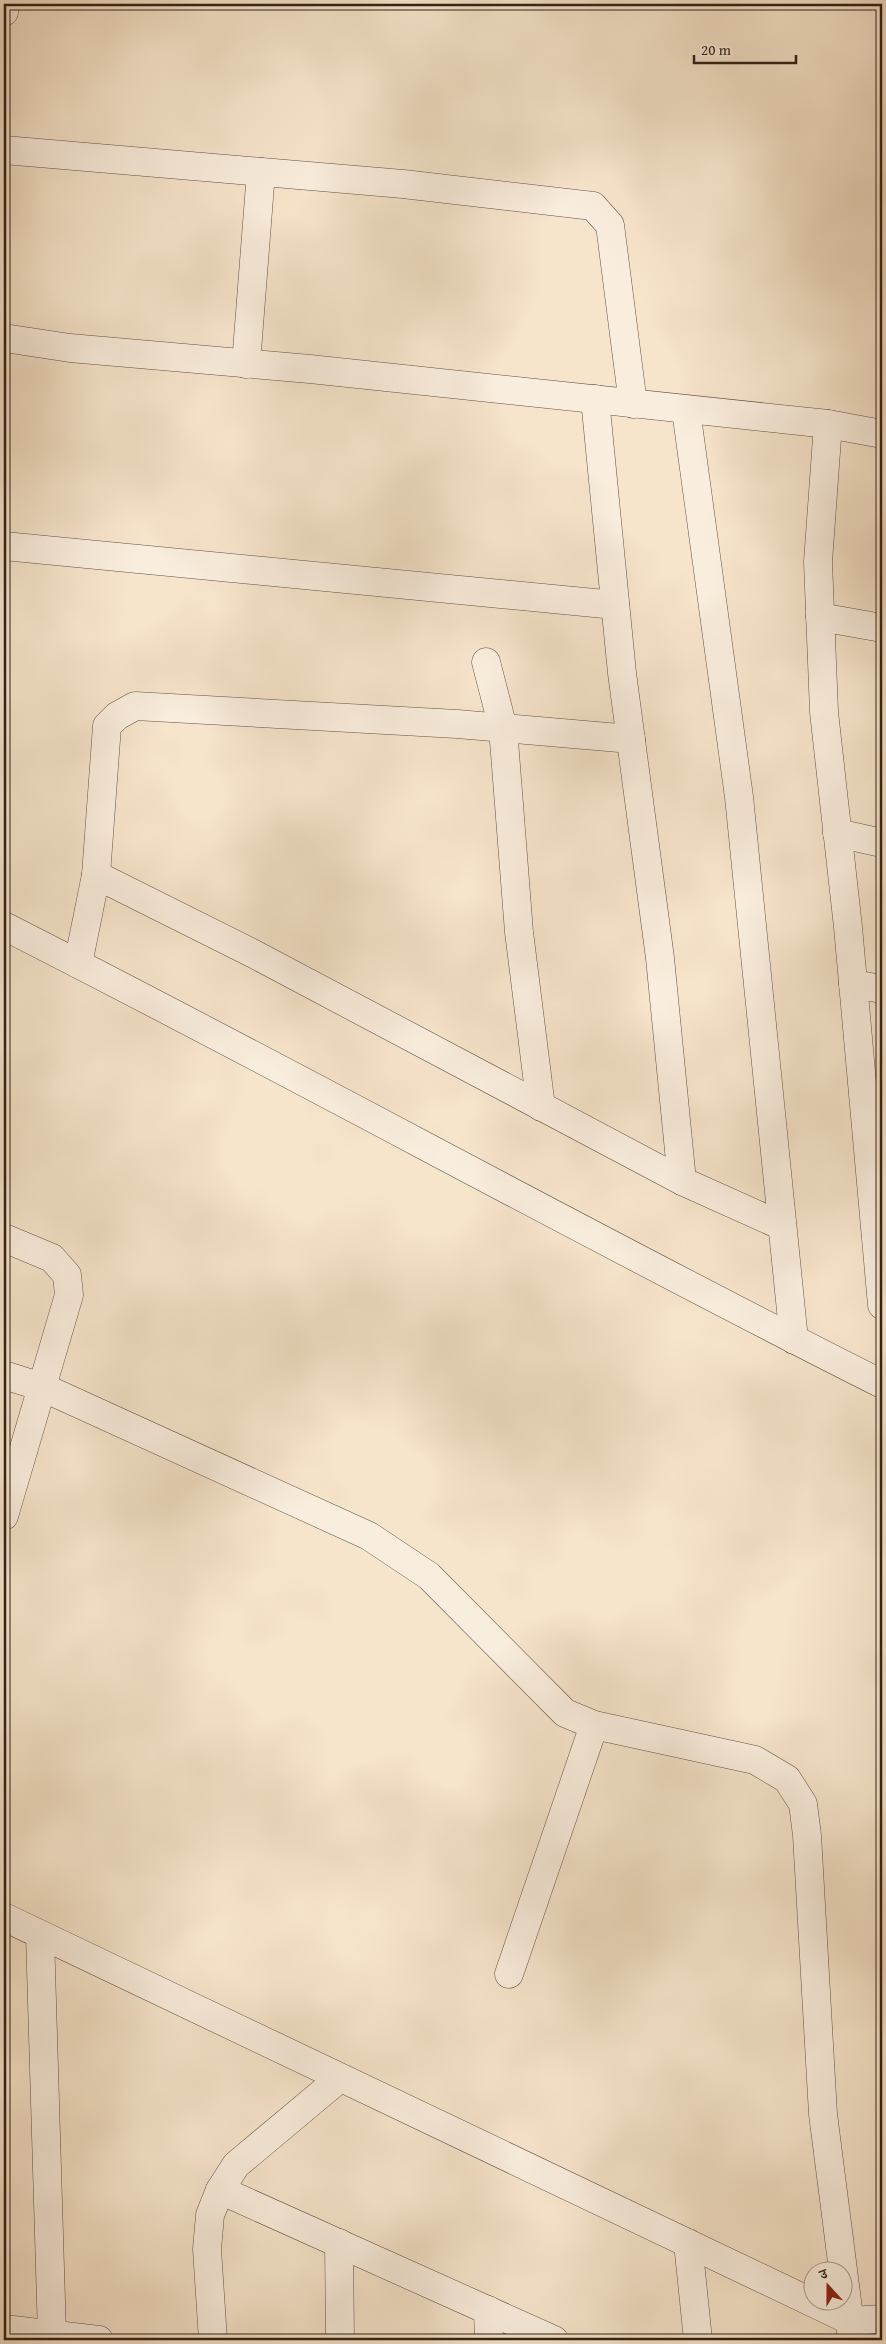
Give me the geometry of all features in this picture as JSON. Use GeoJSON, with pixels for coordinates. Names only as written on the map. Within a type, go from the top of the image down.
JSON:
{"type":"FeatureCollection","features":[{"type":"Feature","properties":{"kind":"street"},"geometry":{"type":"LineString","coordinates":[[4,12],[5,4]]}},
{"type":"Feature","properties":{"kind":"street"},"geometry":{"type":"LineString","coordinates":[[4,150],[403,184],[593,206],[610,225],[633,404]]}},
{"type":"Feature","properties":{"kind":"street"},"geometry":{"type":"LineString","coordinates":[[246,364],[261,172]]}},
{"type":"Feature","properties":{"kind":"street"},"geometry":{"type":"LineString","coordinates":[[4,338],[70,348],[246,364],[828,424],[882,434]]}},
{"type":"Feature","properties":{"kind":"street"},"geometry":{"type":"LineString","coordinates":[[595,400],[615,606],[660,958],[682,1181]]}},
{"type":"Feature","properties":{"kind":"street"},"geometry":{"type":"LineString","coordinates":[[686,410],[739,797],[782,1226],[802,1344]]}},
{"type":"Feature","properties":{"kind":"street"},"geometry":{"type":"LineString","coordinates":[[828,424],[818,562],[824,712],[853,984],[882,1305]]}},
{"type":"Feature","properties":{"kind":"street"},"geometry":{"type":"LineString","coordinates":[[5,552],[615,606]]}},
{"type":"Feature","properties":{"kind":"street"},"geometry":{"type":"LineString","coordinates":[[820,617],[882,628]]}},
{"type":"Feature","properties":{"kind":"street"},"geometry":{"type":"LineString","coordinates":[[486,662],[503,728],[519,932],[542,1106]]}},
{"type":"Feature","properties":{"kind":"street"},"geometry":{"type":"LineString","coordinates":[[78,964],[96,875],[107,726],[116,716],[135,706],[503,728],[631,739]]}},
{"type":"Feature","properties":{"kind":"street"},"geometry":{"type":"LineString","coordinates":[[837,833],[882,842]]}},
{"type":"Feature","properties":{"kind":"street"},"geometry":{"type":"LineString","coordinates":[[96,875],[254,954],[682,1181],[782,1226]]}},
{"type":"Feature","properties":{"kind":"street"},"geometry":{"type":"LineString","coordinates":[[4,926],[802,1344],[882,1384]]}},
{"type":"Feature","properties":{"kind":"street"},"geometry":{"type":"LineString","coordinates":[[853,984],[882,989]]}},
{"type":"Feature","properties":{"kind":"street"},"geometry":{"type":"LineString","coordinates":[[4,1238],[52,1258],[67,1275],[69,1295],[4,1516]]}},
{"type":"Feature","properties":{"kind":"street"},"geometry":{"type":"LineString","coordinates":[[4,1375],[42,1387],[369,1536],[429,1576],[566,1713],[594,1725],[755,1760],[787,1779],[803,1804],[807,1835],[823,2114],[865,2325]]}},
{"type":"Feature","properties":{"kind":"street"},"geometry":{"type":"LineString","coordinates":[[509,1974],[594,1725]]}},
{"type":"Feature","properties":{"kind":"street"},"geometry":{"type":"LineString","coordinates":[[4,1918],[688,2243],[865,2325]]}},
{"type":"Feature","properties":{"kind":"street"},"geometry":{"type":"LineString","coordinates":[[40,1935],[52,2335]]}},
{"type":"Feature","properties":{"kind":"street"},"geometry":{"type":"LineString","coordinates":[[213,2340],[207,2249],[210,2215],[220,2190],[236,2165],[340,2078]]}},
{"type":"Feature","properties":{"kind":"street"},"geometry":{"type":"LineString","coordinates":[[220,2190],[554,2340]]}},
{"type":"Feature","properties":{"kind":"street"},"geometry":{"type":"LineString","coordinates":[[688,2243],[698,2340]]}},
{"type":"Feature","properties":{"kind":"street"},"geometry":{"type":"LineString","coordinates":[[339,2244],[340,2340]]}},
{"type":"Feature","properties":{"kind":"street"},"geometry":{"type":"LineString","coordinates":[[488,2310],[489,2340]]}},
{"type":"Feature","properties":{"kind":"street"},"geometry":{"type":"LineString","coordinates":[[4,2329],[99,2340]]}}]}
